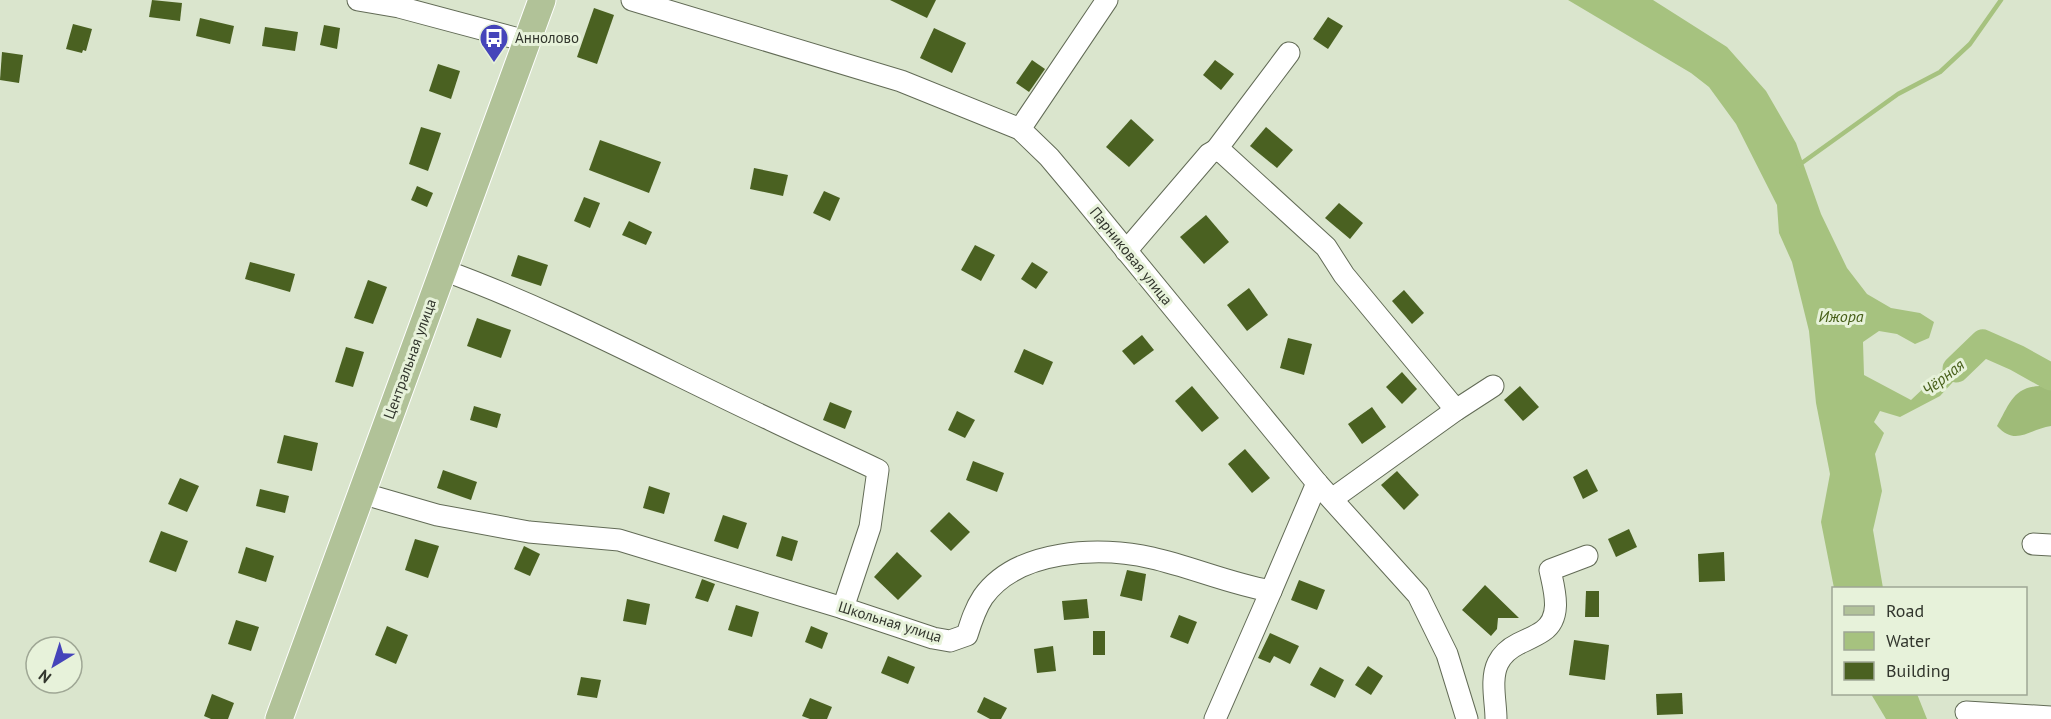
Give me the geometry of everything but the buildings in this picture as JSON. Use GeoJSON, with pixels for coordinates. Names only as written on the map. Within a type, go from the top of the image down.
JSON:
{"type":"FeatureCollection","features":[{"type":"Feature","properties":{"kind":"main road","name":"Центральная улица"},"geometry":{"type":"LineString","coordinates":[[279,719],[542,0]]}},
{"type":"Feature","properties":{"kind":"street"},"geometry":{"type":"LineString","coordinates":[[358,0],[396,4],[526,41]]}},
{"type":"Feature","properties":{"kind":"street","name":"Парниковая улица"},"geometry":{"type":"LineString","coordinates":[[632,0],[902,81],[1020,129],[1049,157],[1317,483],[1418,595],[1446,654],[1467,719]]}},
{"type":"Feature","properties":{"kind":"street"},"geometry":{"type":"LineString","coordinates":[[1020,129],[1107,0]]}},
{"type":"Feature","properties":{"kind":"street"},"geometry":{"type":"LineString","coordinates":[[1126,251],[1209,154],[1216,150],[1289,53]]}},
{"type":"Feature","properties":{"kind":"street"},"geometry":{"type":"LineString","coordinates":[[1216,150],[1223,153],[1326,247],[1351,284],[1456,410]]}},
{"type":"Feature","properties":{"kind":"street"},"geometry":{"type":"LineString","coordinates":[[443,270],[476,282],[609,342],[878,470],[870,526],[843,608]]}},
{"type":"Feature","properties":{"kind":"street"},"geometry":{"type":"LineString","coordinates":[[1332,499],[1493,386]]}},
{"type":"Feature","properties":{"kind":"street"},"geometry":{"type":"LineString","coordinates":[[1215,719],[1317,483]]}},
{"type":"Feature","properties":{"kind":"street","name":"Школьная улица"},"geometry":{"type":"LineString","coordinates":[[361,493],[437,515],[529,532],[619,540],[843,608],[933,638],[950,641],[967,635],[974,613],[984,596],[1012,573],[1058,554],[1109,552],[1151,557],[1249,587],[1271,591]]}},
{"type":"Feature","properties":{"kind":"street"},"geometry":{"type":"LineString","coordinates":[[1496,719],[1497,665],[1514,646],[1544,631],[1554,615],[1555,592],[1550,570],[1587,556]]}},
{"type":"Feature","properties":{"kind":"street"},"geometry":{"type":"LineString","coordinates":[[1966,712],[2051,717]]}},
{"type":"Feature","properties":{"kind":"shaded area"},"geometry":{"type":"Polygon","coordinates":[[[2040,386],[2051,389],[2051,426],[2017,436],[2004,432],[1997,426],[2013,398],[2024,390],[2040,386]]]}},
{"type":"Feature","properties":{"kind":"water","name":"Ижора"},"geometry":{"type":"Polygon","coordinates":[[[1568,0],[1653,0],[1727,47],[1766,91],[1796,143],[1821,214],[1847,268],[1867,294],[1891,308],[1920,313],[1934,322],[1929,338],[1915,344],[1897,334],[1879,331],[1863,342],[1864,375],[1911,400],[1961,353],[1983,343],[1963,371],[1940,396],[1900,417],[1880,411],[1874,422],[1884,433],[1875,454],[1882,491],[1873,530],[1883,587],[1834,587],[1821,522],[1830,474],[1816,403],[1809,331],[1792,262],[1779,233],[1777,205],[1736,124],[1709,87],[1691,73],[1568,0]]]}},
{"type":"Feature","properties":{"kind":"water"},"geometry":{"type":"Polygon","coordinates":[[[1872,695],[1917,695],[1927,719],[1886,719],[1872,695]]]}},
{"type":"Feature","properties":{"kind":"waterway"},"geometry":{"type":"LineString","coordinates":[[1799,165],[1898,94],[1940,72],[1970,44],[2001,0]]}},
{"type":"Feature","properties":{"kind":"waterway","name":"Чёрная"},"geometry":{"type":"LineString","coordinates":[[1956,369],[1983,343],[2051,377]]}},
{"type":"Feature","properties":{"kind":"place","name":"Аннолово"},"geometry":{"type":"Point","coordinates":[494,64]}}]}
